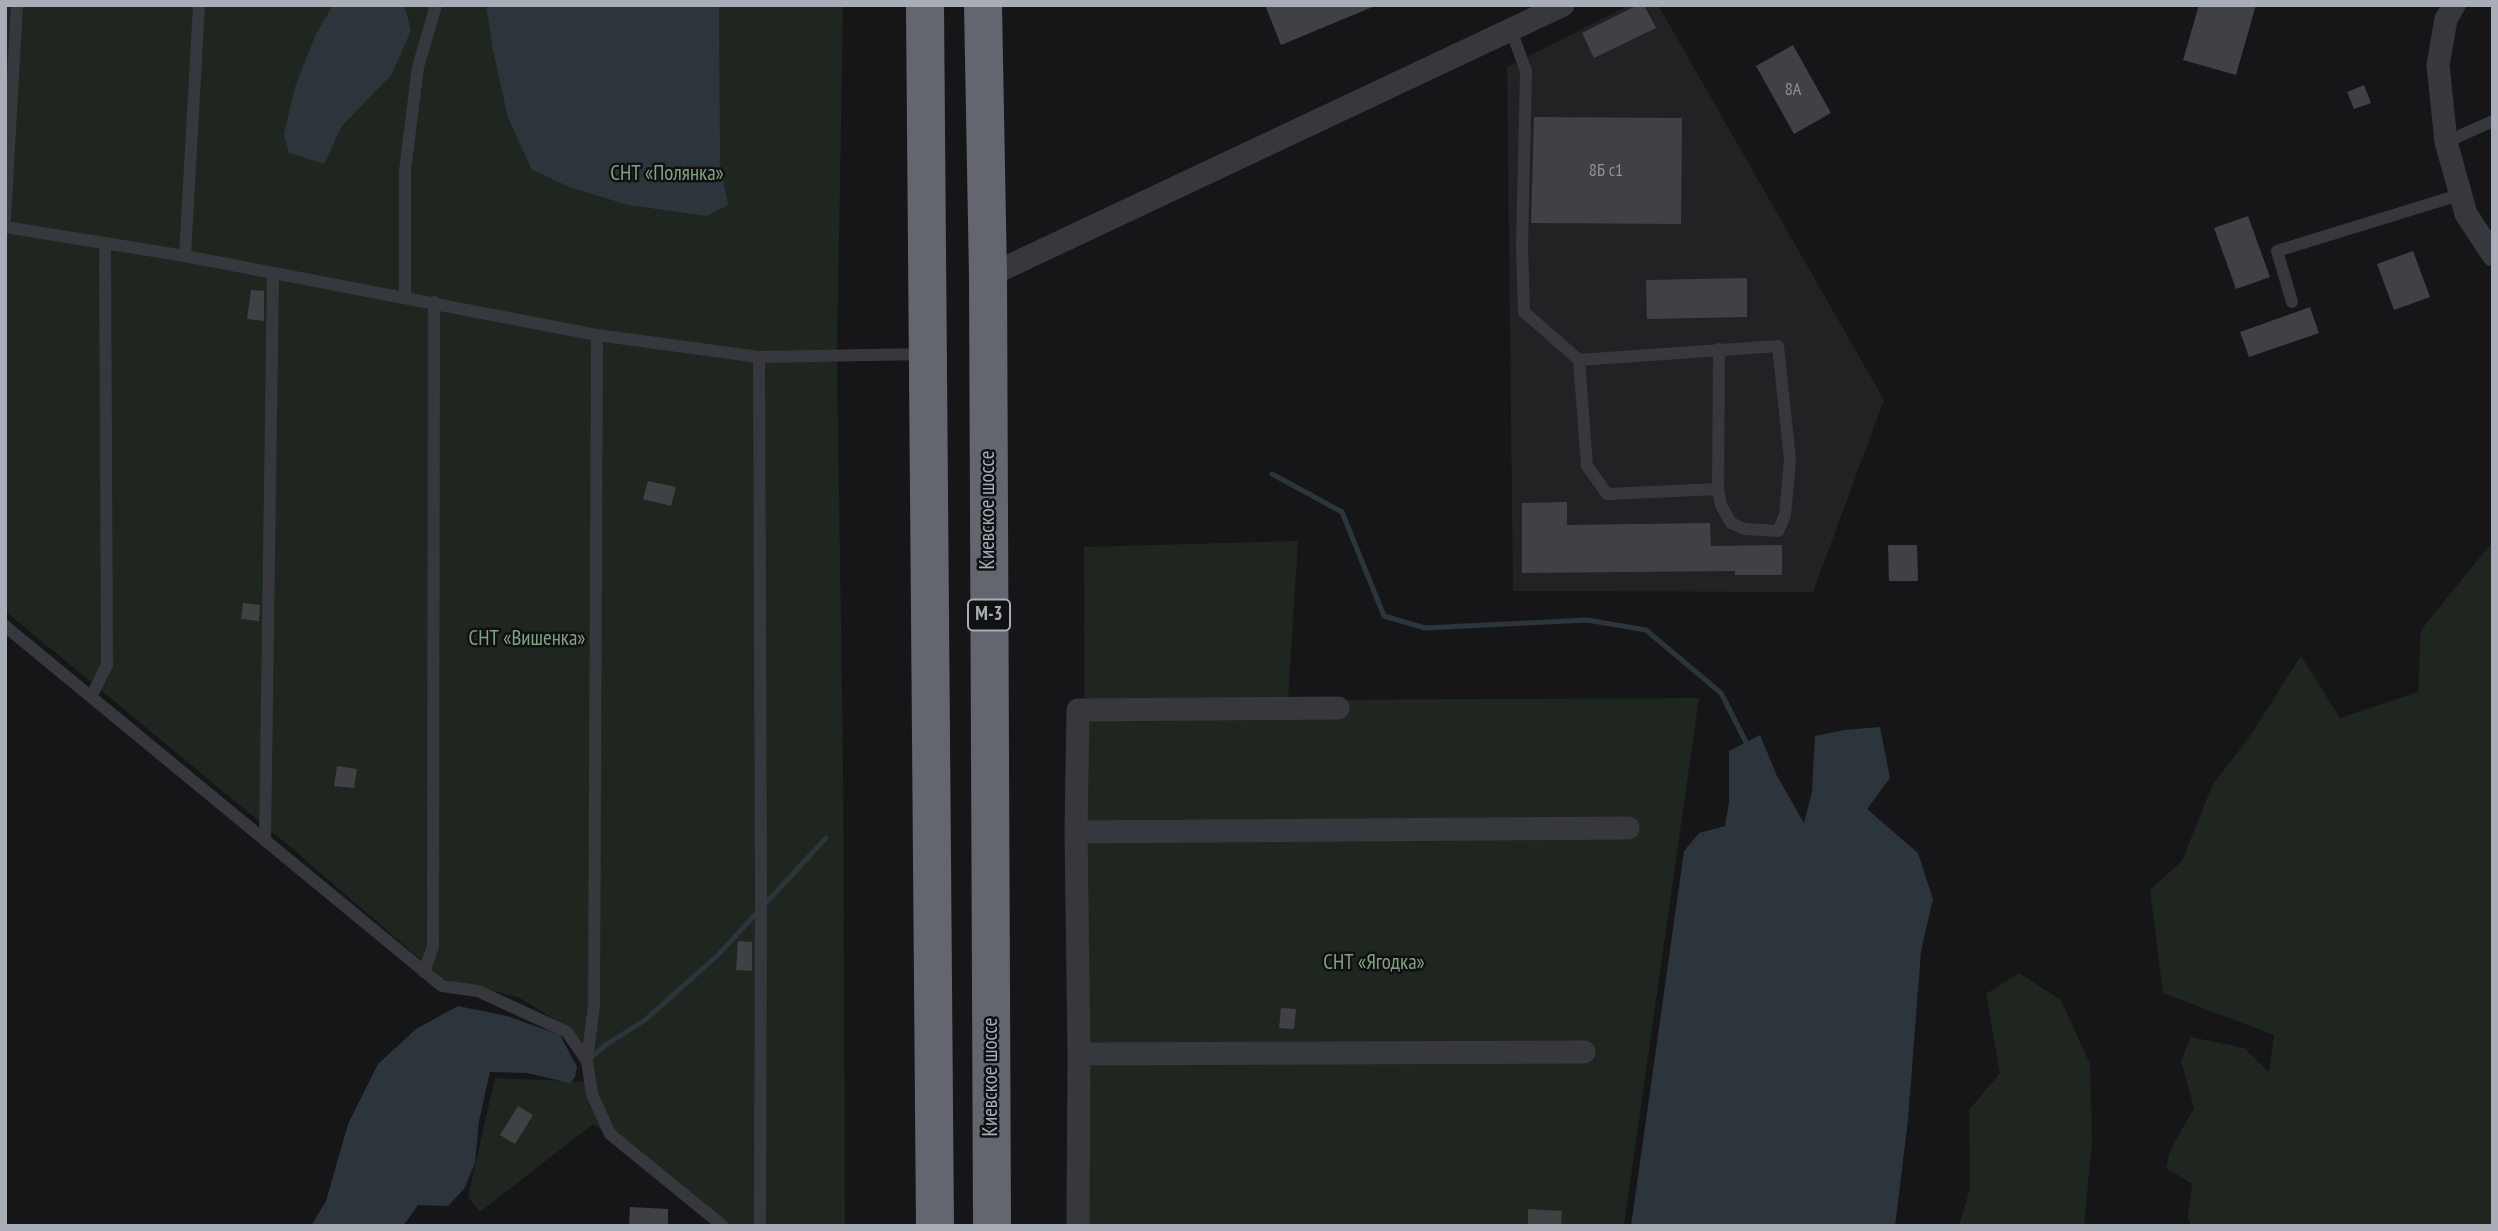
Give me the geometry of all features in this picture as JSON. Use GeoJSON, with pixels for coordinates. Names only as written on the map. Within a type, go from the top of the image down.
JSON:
{"type":"FeatureCollection","features":[{"type":"Feature","properties":{"kind":"highway"},"geometry":{"type":"LineString","coordinates":[[925,5],[935,1226]]}},
{"type":"Feature","properties":{"kind":"highway","name":"Киевское шоссе"},"geometry":{"type":"LineString","coordinates":[[984,5],[988,276],[992,1226]]}},
{"type":"Feature","properties":{"kind":"street"},"geometry":{"type":"LineString","coordinates":[[988,276],[1563,5]]}},
{"type":"Feature","properties":{"kind":"street"},"geometry":{"type":"LineString","coordinates":[[2454,5],[2446,19],[2438,65],[2446,142],[2466,215],[2493,255]]}},
{"type":"Feature","properties":{"kind":"street"},"geometry":{"type":"LineString","coordinates":[[1078,1226],[1078,710],[1338,708]]}},
{"type":"Feature","properties":{"kind":"street"},"geometry":{"type":"LineString","coordinates":[[1076,832],[1628,828]]}},
{"type":"Feature","properties":{"kind":"street"},"geometry":{"type":"LineString","coordinates":[[1079,1054],[1584,1052]]}},
{"type":"Feature","properties":{"kind":"lane"},"geometry":{"type":"LineString","coordinates":[[5,219],[16,5]]}},
{"type":"Feature","properties":{"kind":"lane"},"geometry":{"type":"LineString","coordinates":[[185,256],[199,5]]}},
{"type":"Feature","properties":{"kind":"lane"},"geometry":{"type":"LineString","coordinates":[[405,297],[405,170],[418,67],[436,5]]}},
{"type":"Feature","properties":{"kind":"lane"},"geometry":{"type":"LineString","coordinates":[[1511,30],[1526,71],[1521,246],[1524,313],[1579,360],[1719,349],[1779,346],[1790,460],[1785,515],[1778,530],[1745,529],[1731,523],[1721,505],[1718,489],[1719,349]]}},
{"type":"Feature","properties":{"kind":"lane"},"geometry":{"type":"LineString","coordinates":[[2446,142],[2493,121]]}},
{"type":"Feature","properties":{"kind":"lane"},"geometry":{"type":"LineString","coordinates":[[2292,302],[2277,251],[2459,195]]}},
{"type":"Feature","properties":{"kind":"lane"},"geometry":{"type":"LineString","coordinates":[[5,227],[185,256],[597,335],[759,357],[928,354]]}},
{"type":"Feature","properties":{"kind":"lane"},"geometry":{"type":"LineString","coordinates":[[91,697],[107,664],[105,243]]}},
{"type":"Feature","properties":{"kind":"lane"},"geometry":{"type":"LineString","coordinates":[[265,841],[273,273]]}},
{"type":"Feature","properties":{"kind":"lane"},"geometry":{"type":"LineString","coordinates":[[424,972],[433,947],[434,302]]}},
{"type":"Feature","properties":{"kind":"lane"},"geometry":{"type":"LineString","coordinates":[[597,335],[594,1005],[587,1061],[592,1094],[610,1133],[723,1226]]}},
{"type":"Feature","properties":{"kind":"lane"},"geometry":{"type":"LineString","coordinates":[[759,357],[760,1226]]}},
{"type":"Feature","properties":{"kind":"lane"},"geometry":{"type":"LineString","coordinates":[[1579,360],[1587,466],[1607,494],[1718,489]]}},
{"type":"Feature","properties":{"kind":"lane"},"geometry":{"type":"LineString","coordinates":[[5,626],[442,986],[478,991],[566,1032],[587,1061]]}},
{"type":"Feature","properties":{"kind":"shaded area"},"geometry":{"type":"Polygon","coordinates":[[[333,5],[404,5],[411,30],[392,74],[342,126],[324,164],[289,153],[284,134],[295,87],[316,34],[333,5]]]}},
{"type":"Feature","properties":{"kind":"shaded area"},"geometry":{"type":"Polygon","coordinates":[[[486,5],[719,5],[720,163],[728,205],[707,216],[628,205],[572,188],[532,170],[508,118],[486,5]]]}},
{"type":"Feature","properties":{"kind":"shaded area"},"geometry":{"type":"Polygon","coordinates":[[[1630,5],[1658,5],[1884,400],[1813,592],[1513,591],[1507,67],[1630,5]]]}},
{"type":"Feature","properties":{"kind":"shaded area"},"geometry":{"type":"Polygon","coordinates":[[[1880,727],[1890,778],[1867,809],[1918,853],[1933,899],[1921,951],[1908,1120],[1895,1226],[1631,1226],[1684,851],[1699,833],[1725,826],[1729,803],[1729,751],[1760,735],[1777,776],[1804,823],[1812,792],[1815,736],[1880,727]]]}},
{"type":"Feature","properties":{"kind":"shaded area"},"geometry":{"type":"Polygon","coordinates":[[[458,1006],[507,1016],[560,1035],[577,1067],[575,1077],[570,1083],[527,1073],[490,1072],[479,1121],[475,1163],[464,1189],[448,1206],[418,1205],[403,1226],[311,1226],[326,1201],[348,1124],[378,1064],[416,1029],[458,1006]]]}},
{"type":"Feature","properties":{"kind":"green space","name":"СНТ «Вишенка»"},"geometry":{"type":"Polygon","coordinates":[[[5,5],[843,5],[837,357],[843,760],[845,1226],[730,1226],[593,1124],[480,1212],[468,1197],[495,1078],[591,1082],[572,1030],[518,997],[443,979],[294,850],[5,611],[5,5]]]}},
{"type":"Feature","properties":{"kind":"green space","name":"СНТ «Ягодка»"},"geometry":{"type":"Polygon","coordinates":[[[1298,541],[1288,700],[1699,698],[1624,1226],[1087,1226],[1084,547],[1298,541]]]}},
{"type":"Feature","properties":{"kind":"green space"},"geometry":{"type":"Polygon","coordinates":[[[2493,541],[2493,1226],[2191,1226],[2188,1218],[2192,1184],[2166,1168],[2170,1151],[2194,1108],[2181,1061],[2191,1037],[2244,1048],[2269,1072],[2274,1035],[2163,993],[2150,890],[2182,861],[2212,786],[2250,736],[2301,656],[2340,718],[2418,692],[2421,630],[2493,541]]]}},
{"type":"Feature","properties":{"kind":"green space"},"geometry":{"type":"Polygon","coordinates":[[[2019,973],[2061,1000],[2090,1064],[2092,1141],[2084,1226],[1959,1226],[1970,1188],[1969,1110],[2000,1073],[1986,994],[2019,973]]]}},
{"type":"Feature","properties":{"kind":"building"},"geometry":{"type":"Polygon","coordinates":[[[1265,5],[1375,5],[1375,6],[1281,45],[1265,5]]]}},
{"type":"Feature","properties":{"kind":"building"},"geometry":{"type":"Polygon","coordinates":[[[1638,5],[1644,5],[1656,28],[1594,58],[1582,33],[1638,5]]]}},
{"type":"Feature","properties":{"kind":"building"},"geometry":{"type":"Polygon","coordinates":[[[2199,5],[2256,5],[2236,75],[2183,60],[2199,5]]]}},
{"type":"Feature","properties":{"kind":"building"},"geometry":{"type":"Polygon","coordinates":[[[1793,45],[1831,113],[1794,134],[1756,66],[1793,45]]]}},
{"type":"Feature","properties":{"kind":"building"},"geometry":{"type":"Polygon","coordinates":[[[2364,85],[2371,103],[2354,109],[2347,92],[2364,85]]]}},
{"type":"Feature","properties":{"kind":"building"},"geometry":{"type":"Polygon","coordinates":[[[1534,117],[1682,118],[1681,224],[1531,223],[1534,117]]]}},
{"type":"Feature","properties":{"kind":"building"},"geometry":{"type":"Polygon","coordinates":[[[2248,216],[2270,277],[2236,289],[2214,228],[2248,216]]]}},
{"type":"Feature","properties":{"kind":"building"},"geometry":{"type":"Polygon","coordinates":[[[2413,251],[2430,297],[2394,310],[2377,264],[2413,251]]]}},
{"type":"Feature","properties":{"kind":"building"},"geometry":{"type":"Polygon","coordinates":[[[1747,278],[1747,317],[1647,319],[1646,280],[1747,278]]]}},
{"type":"Feature","properties":{"kind":"building"},"geometry":{"type":"Polygon","coordinates":[[[251,290],[264,291],[264,321],[247,319],[251,290]]]}},
{"type":"Feature","properties":{"kind":"building"},"geometry":{"type":"Polygon","coordinates":[[[2310,307],[2319,333],[2249,357],[2240,332],[2310,307]]]}},
{"type":"Feature","properties":{"kind":"building"},"geometry":{"type":"Polygon","coordinates":[[[648,481],[676,487],[671,506],[643,499],[648,481]]]}},
{"type":"Feature","properties":{"kind":"building"},"geometry":{"type":"Polygon","coordinates":[[[1567,502],[1567,525],[1710,523],[1711,546],[1782,545],[1782,575],[1735,575],[1735,571],[1522,573],[1522,503],[1567,502]]]}},
{"type":"Feature","properties":{"kind":"building"},"geometry":{"type":"Polygon","coordinates":[[[1888,545],[1917,545],[1918,581],[1889,581],[1888,545]]]}},
{"type":"Feature","properties":{"kind":"building"},"geometry":{"type":"Polygon","coordinates":[[[243,603],[260,605],[259,621],[241,619],[243,603]]]}},
{"type":"Feature","properties":{"kind":"building"},"geometry":{"type":"Polygon","coordinates":[[[337,766],[357,769],[354,788],[334,786],[337,766]]]}},
{"type":"Feature","properties":{"kind":"building"},"geometry":{"type":"Polygon","coordinates":[[[738,941],[752,942],[752,971],[736,970],[738,941]]]}},
{"type":"Feature","properties":{"kind":"building"},"geometry":{"type":"Polygon","coordinates":[[[1281,1008],[1296,1009],[1294,1029],[1279,1028],[1281,1008]]]}},
{"type":"Feature","properties":{"kind":"building"},"geometry":{"type":"Polygon","coordinates":[[[518,1106],[533,1115],[515,1144],[500,1135],[518,1106]]]}},
{"type":"Feature","properties":{"kind":"building"},"geometry":{"type":"Polygon","coordinates":[[[630,1207],[668,1209],[668,1226],[629,1226],[630,1207]]]}},
{"type":"Feature","properties":{"kind":"building"},"geometry":{"type":"Polygon","coordinates":[[[1528,1209],[1562,1211],[1561,1226],[1528,1226],[1528,1209]]]}},
{"type":"Feature","properties":{"kind":"waterway"},"geometry":{"type":"LineString","coordinates":[[1272,474],[1342,512],[1384,616],[1425,628],[1587,620],[1646,630],[1721,693],[1746,742]]}},
{"type":"Feature","properties":{"kind":"waterway"},"geometry":{"type":"LineString","coordinates":[[590,1058],[645,1020],[718,955],[826,838]]}},
{"type":"Feature","properties":{"kind":"park label","name":"СНТ «Полянка»"},"geometry":{"type":"Point","coordinates":[667,174]}}]}
